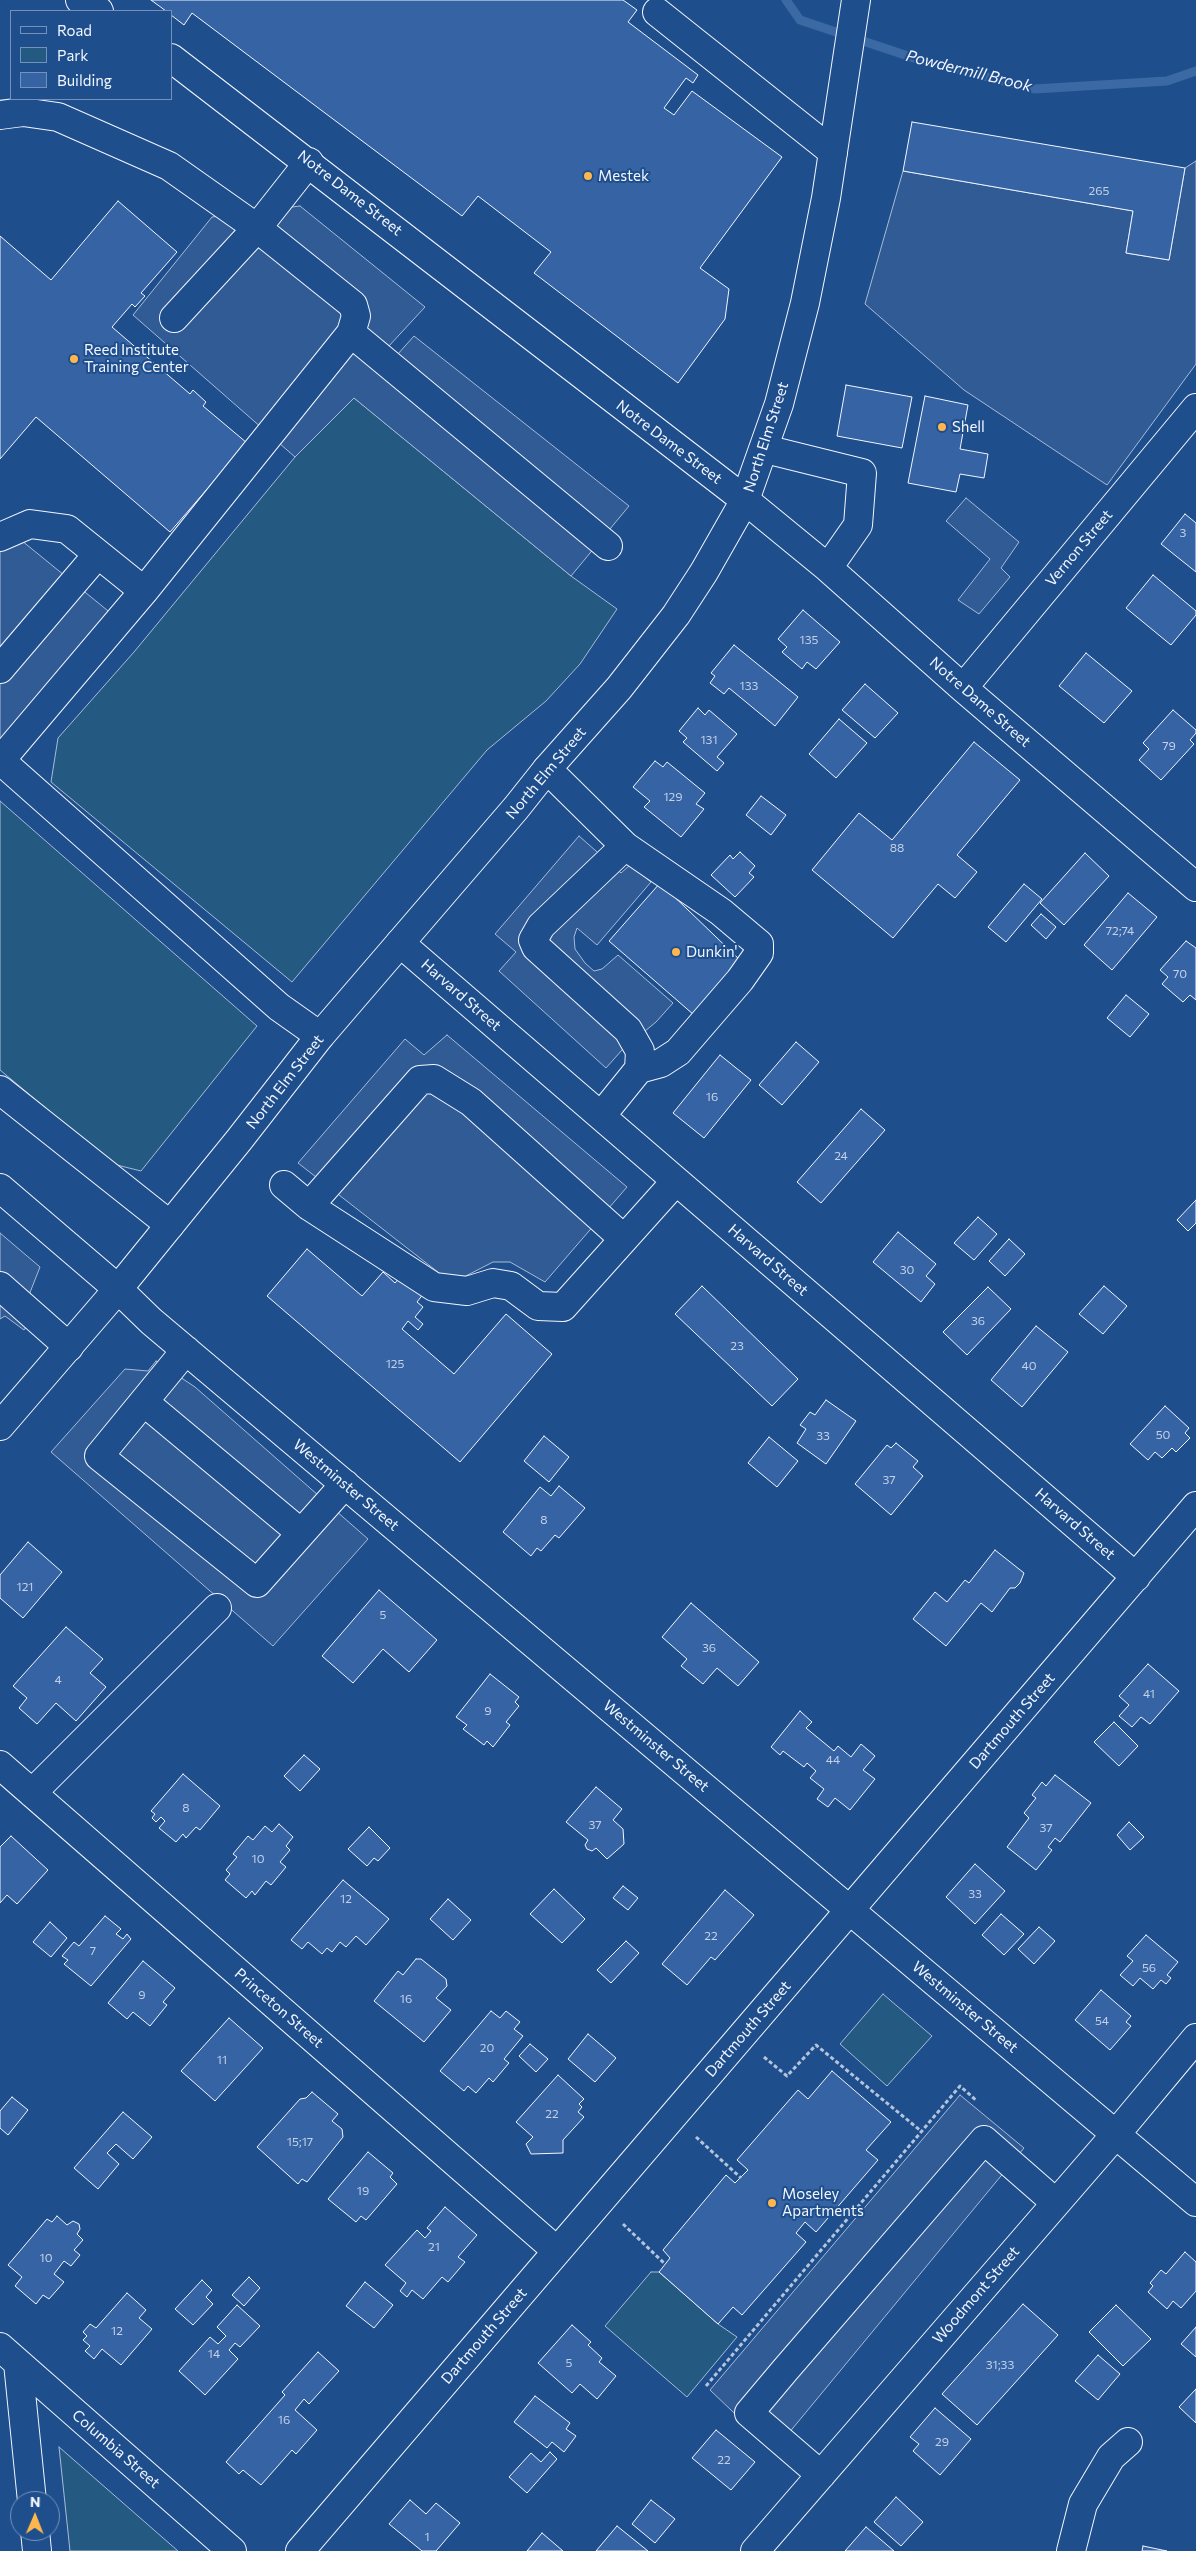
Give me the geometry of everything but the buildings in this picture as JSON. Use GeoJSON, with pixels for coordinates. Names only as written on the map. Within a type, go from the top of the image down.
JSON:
{"type":"FeatureCollection","features":[{"type":"Feature","properties":{"kind":"main road"},"geometry":{"type":"LineString","coordinates":[[80,0],[97,10]]}},
{"type":"Feature","properties":{"kind":"main road","name":"North Elm Street"},"geometry":{"type":"LineString","coordinates":[[0,1426],[118,1289],[239,1140],[320,1036],[510,815],[547,769],[619,688],[676,615],[704,572],[745,500],[765,449],[805,303],[833,152],[856,0]]}},
{"type":"Feature","properties":{"kind":"main road"},"geometry":{"type":"LineString","coordinates":[[657,12],[833,152]]}},
{"type":"Feature","properties":{"kind":"main road","name":"Notre Dame Street"},"geometry":{"type":"LineString","coordinates":[[172,59],[745,500],[828,568],[963,688],[1196,886]]}},
{"type":"Feature","properties":{"kind":"main road"},"geometry":{"type":"LineString","coordinates":[[0,115],[23,112],[58,118],[168,166],[257,228],[353,305],[356,316],[351,333],[144,590],[0,760],[279,1007],[320,1036]]}},
{"type":"Feature","properties":{"kind":"main road"},"geometry":{"type":"LineString","coordinates":[[174,318],[257,228],[308,162]]}},
{"type":"Feature","properties":{"kind":"main road"},"geometry":{"type":"LineString","coordinates":[[351,333],[608,546]]}},
{"type":"Feature","properties":{"kind":"main road","name":"Vernon Street"},"geometry":{"type":"LineString","coordinates":[[963,688],[1196,408]]}},
{"type":"Feature","properties":{"kind":"main road"},"geometry":{"type":"LineString","coordinates":[[765,449],[862,473],[858,525],[828,568]]}},
{"type":"Feature","properties":{"kind":"main road"},"geometry":{"type":"LineString","coordinates":[[0,537],[30,524],[67,529],[144,590]]}},
{"type":"Feature","properties":{"kind":"main road"},"geometry":{"type":"LineString","coordinates":[[0,669],[98,554]]}},
{"type":"Feature","properties":{"kind":"main road"},"geometry":{"type":"LineString","coordinates":[[547,769],[625,846],[721,912],[759,944],[759,953],[740,980],[678,1052],[661,1063],[639,1069]]}},
{"type":"Feature","properties":{"kind":"main road"},"geometry":{"type":"LineString","coordinates":[[601,1116],[639,1069],[640,1051],[628,1030],[536,947],[534,940],[541,926],[625,846]]}},
{"type":"Feature","properties":{"kind":"main road","name":"Harvard Street"},"geometry":{"type":"LineString","coordinates":[[400,943],[1136,1576]]}},
{"type":"Feature","properties":{"kind":"main road"},"geometry":{"type":"LineString","coordinates":[[309,1206],[420,1080],[434,1079],[471,1102],[624,1239]]}},
{"type":"Feature","properties":{"kind":"main road"},"geometry":{"type":"LineString","coordinates":[[0,1090],[170,1225]]}},
{"type":"Feature","properties":{"kind":"main road"},"geometry":{"type":"LineString","coordinates":[[284,1185],[309,1206],[434,1288],[467,1291],[493,1283],[511,1286],[538,1306],[563,1307],[676,1181]]}},
{"type":"Feature","properties":{"kind":"main road","name":"Westminster Street"},"geometry":{"type":"LineString","coordinates":[[0,1188],[186,1350],[1196,2202]]}},
{"type":"Feature","properties":{"kind":"main road"},"geometry":{"type":"LineString","coordinates":[[0,1286],[69,1347]]}},
{"type":"Feature","properties":{"kind":"main road"},"geometry":{"type":"LineString","coordinates":[[186,1350],[99,1456],[257,1583],[345,1484]]}},
{"type":"Feature","properties":{"kind":"main road"},"geometry":{"type":"LineString","coordinates":[[144,1402],[301,1533]]}},
{"type":"Feature","properties":{"kind":"main road","name":"Dartmouth Street"},"geometry":{"type":"LineString","coordinates":[[300,2551],[1196,1506]]}},
{"type":"Feature","properties":{"kind":"main road"},"geometry":{"type":"LineString","coordinates":[[32,1793],[217,1608]]}},
{"type":"Feature","properties":{"kind":"main road","name":"Princeton Street"},"geometry":{"type":"LineString","coordinates":[[0,1765],[557,2251]]}},
{"type":"Feature","properties":{"kind":"main road","name":"Woodmont Street"},"geometry":{"type":"LineString","coordinates":[[755,2551],[1116,2134],[1196,2038]]}},
{"type":"Feature","properties":{"kind":"main road"},"geometry":{"type":"LineString","coordinates":[[821,2475],[749,2413],[786,2369],[984,2140],[1056,2203]]}},
{"type":"Feature","properties":{"kind":"main road"},"geometry":{"type":"LineString","coordinates":[[9,2355],[30,2491]]}},
{"type":"Feature","properties":{"kind":"main road","name":"Columbia Street"},"geometry":{"type":"LineString","coordinates":[[9,2355],[232,2551]]}},
{"type":"Feature","properties":{"kind":"main road"},"geometry":{"type":"LineString","coordinates":[[1071,2551],[1084,2504],[1112,2456],[1128,2442]]}},
{"type":"Feature","properties":{"kind":"path"},"geometry":{"type":"LineString","coordinates":[[764,2057],[787,2076],[816,2044],[921,2131]]}},
{"type":"Feature","properties":{"kind":"path"},"geometry":{"type":"LineString","coordinates":[[706,2386],[960,2086],[977,2101]]}},
{"type":"Feature","properties":{"kind":"path"},"geometry":{"type":"LineString","coordinates":[[696,2138],[740,2178]]}},
{"type":"Feature","properties":{"kind":"path"},"geometry":{"type":"LineString","coordinates":[[623,2224],[665,2264]]}},
{"type":"Feature","properties":{"kind":"green space"},"geometry":{"type":"Polygon","coordinates":[[[353,397],[571,576],[617,609],[580,664],[546,701],[487,750],[292,982],[51,782],[58,738],[134,652],[295,457],[353,397]]]}},
{"type":"Feature","properties":{"kind":"green space"},"geometry":{"type":"Polygon","coordinates":[[[0,801],[257,1026],[141,1171],[113,1164],[0,1070],[0,801]]]}},
{"type":"Feature","properties":{"kind":"green space"},"geometry":{"type":"Polygon","coordinates":[[[883,1994],[932,2036],[887,2086],[840,2044],[883,1994]]]}},
{"type":"Feature","properties":{"kind":"green space"},"geometry":{"type":"Polygon","coordinates":[[[651,2272],[659,2272],[718,2324],[737,2337],[687,2397],[605,2326],[651,2272]]]}},
{"type":"Feature","properties":{"kind":"green space"},"geometry":{"type":"Polygon","coordinates":[[[59,2447],[178,2551],[70,2551],[59,2447]]]}},
{"type":"Feature","properties":{"kind":"shaded area"},"geometry":{"type":"Polygon","coordinates":[[[1196,161],[1196,364],[1107,485],[964,390],[865,304],[903,171],[1133,211],[1126,253],[1169,260],[1185,168],[1196,161]]]}},
{"type":"Feature","properties":{"kind":"shaded area"},"geometry":{"type":"Polygon","coordinates":[[[300,206],[425,307],[388,347],[397,355],[414,336],[629,506],[571,576],[354,398],[295,457],[133,315],[212,217],[300,206]]]}},
{"type":"Feature","properties":{"kind":"shaded area"},"geometry":{"type":"Polygon","coordinates":[[[966,498],[1019,542],[1001,568],[1010,577],[979,614],[958,600],[990,559],[946,521],[966,498]]]}},
{"type":"Feature","properties":{"kind":"shaded area"},"geometry":{"type":"Polygon","coordinates":[[[0,523],[118,619],[0,759],[0,523]]]}},
{"type":"Feature","properties":{"kind":"shaded area"},"geometry":{"type":"Polygon","coordinates":[[[579,836],[621,873],[630,865],[651,882],[597,945],[577,928],[574,937],[575,949],[585,963],[594,971],[602,969],[618,955],[673,1003],[656,1022],[622,1050],[606,1068],[499,971],[516,952],[495,934],[579,836]]]}},
{"type":"Feature","properties":{"kind":"shaded area"},"geometry":{"type":"Polygon","coordinates":[[[447,1035],[627,1187],[545,1282],[510,1262],[493,1262],[452,1283],[298,1163],[405,1039],[424,1055],[447,1035]]]}},
{"type":"Feature","properties":{"kind":"shaded area"},"geometry":{"type":"Polygon","coordinates":[[[0,1233],[40,1267],[29,1295],[43,1305],[24,1330],[5,1316],[0,1319],[0,1233]]]}},
{"type":"Feature","properties":{"kind":"shaded area"},"geometry":{"type":"Polygon","coordinates":[[[156,1361],[195,1387],[368,1539],[273,1646],[51,1452],[125,1369],[148,1371],[156,1361]]]}},
{"type":"Feature","properties":{"kind":"shaded area"},"geometry":{"type":"Polygon","coordinates":[[[960,2095],[1024,2148],[774,2451],[710,2390],[960,2095]]]}},
{"type":"Feature","properties":{"kind":"waterway","name":"Powdermill Brook"},"geometry":{"type":"LineString","coordinates":[[786,0],[800,20],[914,58],[1034,89],[1167,81],[1196,71]]}},
{"type":"Feature","properties":{"kind":"place","name":"Mestek"},"geometry":{"type":"Point","coordinates":[588,176]}},
{"type":"Feature","properties":{"kind":"place","name":"Reed Institute Training Center"},"geometry":{"type":"Point","coordinates":[74,359]}},
{"type":"Feature","properties":{"kind":"place","name":"Shell"},"geometry":{"type":"Point","coordinates":[942,427]}},
{"type":"Feature","properties":{"kind":"place","name":"Dunkin'"},"geometry":{"type":"Point","coordinates":[676,952]}},
{"type":"Feature","properties":{"kind":"place","name":"Moseley Apartments"},"geometry":{"type":"Point","coordinates":[772,2203]}}]}
